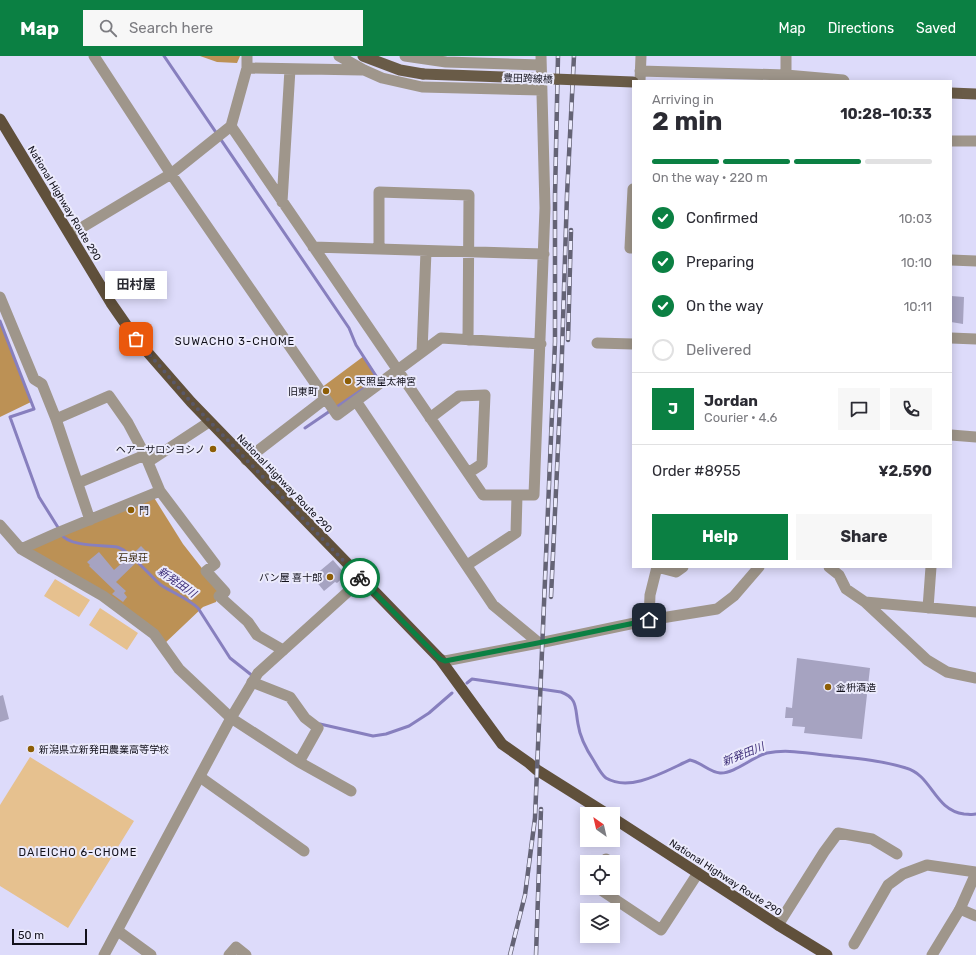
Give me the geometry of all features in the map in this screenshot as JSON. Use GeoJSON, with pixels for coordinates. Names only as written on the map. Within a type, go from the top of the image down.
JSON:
{"type":"FeatureCollection","features":[{"type":"Feature","properties":{"kind":"highway","name":"National Highway Route 290"},"geometry":{"type":"LineString","coordinates":[[0,119],[112,303],[136,339],[209,422],[440,659],[502,744],[530,763],[537,770],[595,807]]}},
{"type":"Feature","properties":{"kind":"highway","name":"National Highway Route 290"},"geometry":{"type":"LineString","coordinates":[[620,823],[778,925],[828,955]]}},
{"type":"Feature","properties":{"kind":"main road","name":"豊田跨線橋"},"geometry":{"type":"LineString","coordinates":[[363,56],[400,70],[423,74],[632,82]]}},
{"type":"Feature","properties":{"kind":"main road"},"geometry":{"type":"LineString","coordinates":[[952,93],[976,94]]}},
{"type":"Feature","properties":{"kind":"street"},"geometry":{"type":"LineString","coordinates":[[94,56],[171,174],[336,415],[441,338],[541,344]]}},
{"type":"Feature","properties":{"kind":"street"},"geometry":{"type":"LineString","coordinates":[[71,234],[171,174],[231,126],[247,68],[246,56]]}},
{"type":"Feature","properties":{"kind":"street"},"geometry":{"type":"LineString","coordinates":[[339,56],[382,78],[422,86],[542,90]]}},
{"type":"Feature","properties":{"kind":"street"},"geometry":{"type":"LineString","coordinates":[[231,126],[483,495],[534,495],[541,344],[545,208],[541,60],[446,62],[405,56]]}},
{"type":"Feature","properties":{"kind":"street"},"geometry":{"type":"LineString","coordinates":[[641,56],[640,76],[786,77],[843,80]]}},
{"type":"Feature","properties":{"kind":"street"},"geometry":{"type":"LineString","coordinates":[[786,56],[786,77]]}},
{"type":"Feature","properties":{"kind":"street"},"geometry":{"type":"LineString","coordinates":[[247,68],[364,70]]}},
{"type":"Feature","properties":{"kind":"street"},"geometry":{"type":"LineString","coordinates":[[282,202],[290,69]]}},
{"type":"Feature","properties":{"kind":"street"},"geometry":{"type":"LineString","coordinates":[[952,141],[976,141]]}},
{"type":"Feature","properties":{"kind":"street"},"geometry":{"type":"LineString","coordinates":[[379,249],[379,192],[469,195],[468,340]]}},
{"type":"Feature","properties":{"kind":"street"},"geometry":{"type":"LineString","coordinates":[[632,209],[630,248],[632,248]]}},
{"type":"Feature","properties":{"kind":"street"},"geometry":{"type":"LineString","coordinates":[[313,247],[544,254]]}},
{"type":"Feature","properties":{"kind":"street"},"geometry":{"type":"LineString","coordinates":[[422,352],[426,251]]}},
{"type":"Feature","properties":{"kind":"street"},"geometry":{"type":"LineString","coordinates":[[952,260],[976,261]]}},
{"type":"Feature","properties":{"kind":"street"},"geometry":{"type":"LineString","coordinates":[[0,297],[34,379],[42,384],[56,419],[90,520]]}},
{"type":"Feature","properties":{"kind":"street"},"geometry":{"type":"LineString","coordinates":[[952,338],[976,339]]}},
{"type":"Feature","properties":{"kind":"street"},"geometry":{"type":"LineString","coordinates":[[597,344],[632,344]]}},
{"type":"Feature","properties":{"kind":"street"},"geometry":{"type":"LineString","coordinates":[[430,418],[459,396],[485,395],[482,464],[468,473]]}},
{"type":"Feature","properties":{"kind":"street"},"geometry":{"type":"LineString","coordinates":[[56,419],[110,396],[128,423],[147,459],[160,491],[215,564],[206,571],[224,592],[219,596],[248,622],[257,635],[283,650]]}},
{"type":"Feature","properties":{"kind":"street"},"geometry":{"type":"LineString","coordinates":[[246,460],[325,399]]}},
{"type":"Feature","properties":{"kind":"street"},"geometry":{"type":"LineString","coordinates":[[356,401],[493,605],[539,643]]}},
{"type":"Feature","properties":{"kind":"street"},"geometry":{"type":"LineString","coordinates":[[78,483],[147,459],[209,422]]}},
{"type":"Feature","properties":{"kind":"street"},"geometry":{"type":"LineString","coordinates":[[952,435],[976,437]]}},
{"type":"Feature","properties":{"kind":"street"},"geometry":{"type":"LineString","coordinates":[[21,549],[160,491]]}},
{"type":"Feature","properties":{"kind":"street"},"geometry":{"type":"LineString","coordinates":[[467,566],[516,533],[517,495]]}},
{"type":"Feature","properties":{"kind":"street"},"geometry":{"type":"LineString","coordinates":[[0,525],[21,549],[103,596],[154,634],[179,669],[231,718],[299,762],[351,791]]}},
{"type":"Feature","properties":{"kind":"street"},"geometry":{"type":"LineString","coordinates":[[649,620],[650,595],[657,568]]}},
{"type":"Feature","properties":{"kind":"street"},"geometry":{"type":"LineString","coordinates":[[661,568],[676,572],[682,568]]}},
{"type":"Feature","properties":{"kind":"street"},"geometry":{"type":"LineString","coordinates":[[440,659],[445,661],[649,620],[717,609],[734,596],[758,568]]}},
{"type":"Feature","properties":{"kind":"street"},"geometry":{"type":"LineString","coordinates":[[830,568],[839,576],[846,589],[865,602],[927,660],[947,672],[976,678]]}},
{"type":"Feature","properties":{"kind":"street"},"geometry":{"type":"LineString","coordinates":[[928,608],[931,568]]}},
{"type":"Feature","properties":{"kind":"street"},"geometry":{"type":"LineString","coordinates":[[104,955],[231,718],[255,678],[283,650],[362,579]]}},
{"type":"Feature","properties":{"kind":"street"},"geometry":{"type":"LineString","coordinates":[[865,602],[976,612]]}},
{"type":"Feature","properties":{"kind":"street"},"geometry":{"type":"LineString","coordinates":[[255,678],[290,697],[305,718],[318,728],[299,762]]}},
{"type":"Feature","properties":{"kind":"street"},"geometry":{"type":"LineString","coordinates":[[200,777],[304,851]]}},
{"type":"Feature","properties":{"kind":"street"},"geometry":{"type":"LineString","coordinates":[[778,925],[824,852],[838,833],[872,839],[897,854]]}},
{"type":"Feature","properties":{"kind":"street"},"geometry":{"type":"LineString","coordinates":[[854,944],[888,885],[903,874],[927,865],[976,872],[960,909],[932,955]]}},
{"type":"Feature","properties":{"kind":"street"},"geometry":{"type":"LineString","coordinates":[[608,895],[661,930],[698,873]]}},
{"type":"Feature","properties":{"kind":"street"},"geometry":{"type":"LineString","coordinates":[[960,909],[976,916]]}},
{"type":"Feature","properties":{"kind":"street"},"geometry":{"type":"LineString","coordinates":[[118,931],[151,955]]}},
{"type":"Feature","properties":{"kind":"street"},"geometry":{"type":"LineString","coordinates":[[230,955],[236,947],[246,955]]}},
{"type":"Feature","properties":{"kind":"shaded area"},"geometry":{"type":"Polygon","coordinates":[[[55,579],[90,600],[79,617],[44,596],[55,579]]]}},
{"type":"Feature","properties":{"kind":"shaded area"},"geometry":{"type":"Polygon","coordinates":[[[100,608],[138,633],[127,650],[89,625],[100,608]]]}},
{"type":"Feature","properties":{"kind":"shaded area"},"geometry":{"type":"Polygon","coordinates":[[[30,757],[134,821],[68,928],[0,886],[0,805],[30,757]]]}},
{"type":"Feature","properties":{"kind":"green space"},"geometry":{"type":"Polygon","coordinates":[[[200,56],[240,56],[237,63],[217,62],[200,56]]]}},
{"type":"Feature","properties":{"kind":"green space"},"geometry":{"type":"Polygon","coordinates":[[[0,321],[31,402],[0,417],[0,321]]]}},
{"type":"Feature","properties":{"kind":"green space"},"geometry":{"type":"Polygon","coordinates":[[[364,356],[380,380],[337,409],[321,388],[364,356]]]}},
{"type":"Feature","properties":{"kind":"green space","name":"石泉荘"},"geometry":{"type":"Polygon","coordinates":[[[153,496],[183,544],[219,590],[216,602],[203,607],[164,644],[156,633],[24,549],[153,496]]]}},
{"type":"Feature","properties":{"kind":"building"},"geometry":{"type":"Polygon","coordinates":[[[952,296],[964,297],[963,324],[952,322],[952,296]]]}},
{"type":"Feature","properties":{"kind":"building"},"geometry":{"type":"Polygon","coordinates":[[[141,546],[147,552],[116,582],[126,591],[124,593],[127,597],[123,602],[112,594],[115,591],[89,566],[90,565],[87,562],[99,552],[114,570],[123,562],[124,563],[141,546]]]}},
{"type":"Feature","properties":{"kind":"building","name":"パン屋 喜十郎"},"geometry":{"type":"Polygon","coordinates":[[[333,560],[346,575],[324,591],[315,580],[317,578],[315,575],[333,560]]]}},
{"type":"Feature","properties":{"kind":"building","name":"金枡酒造"},"geometry":{"type":"Polygon","coordinates":[[[797,658],[870,668],[862,739],[804,733],[805,727],[792,726],[793,718],[785,718],[786,707],[792,708],[797,658]]]}},
{"type":"Feature","properties":{"kind":"building"},"geometry":{"type":"Polygon","coordinates":[[[3,695],[9,719],[0,722],[0,696],[3,695]]]}},
{"type":"Feature","properties":{"kind":"waterway"},"geometry":{"type":"LineString","coordinates":[[164,56],[349,328],[356,345],[378,379],[376,380]]}},
{"type":"Feature","properties":{"kind":"waterway","name":"新発田川"},"geometry":{"type":"LineString","coordinates":[[0,321],[34,409],[10,417],[39,497],[59,529]]}},
{"type":"Feature","properties":{"kind":"waterway"},"geometry":{"type":"LineString","coordinates":[[335,408],[372,383]]}},
{"type":"Feature","properties":{"kind":"waterway"},"geometry":{"type":"LineString","coordinates":[[305,428],[330,411]]}},
{"type":"Feature","properties":{"kind":"waterway","name":"新発田川"},"geometry":{"type":"LineString","coordinates":[[61,534],[71,541],[87,545],[117,547],[122,549],[161,585],[198,608],[230,658],[254,677]]}},
{"type":"Feature","properties":{"kind":"waterway","name":"新発田川"},"geometry":{"type":"LineString","coordinates":[[467,683],[472,679],[566,694],[575,705],[580,734],[588,752],[604,776],[616,782],[638,782],[660,774],[690,760],[712,771],[726,773],[767,753],[782,751],[796,752],[866,760],[906,768],[915,772],[922,778],[939,800],[946,806],[954,811],[964,814],[976,814]]}},
{"type":"Feature","properties":{"kind":"waterway","name":"新発田川"},"geometry":{"type":"LineString","coordinates":[[320,724],[373,736],[386,734],[409,726],[429,713],[452,693]]}},
{"type":"Feature","properties":{"kind":"railway"},"geometry":{"type":"LineString","coordinates":[[510,955],[525,895],[535,818],[555,342],[555,196],[558,56]]}},
{"type":"Feature","properties":{"kind":"railway"},"geometry":{"type":"LineString","coordinates":[[551,597],[574,56]]}},
{"type":"Feature","properties":{"kind":"railway"},"geometry":{"type":"LineString","coordinates":[[568,340],[571,230]]}},
{"type":"Feature","properties":{"kind":"railway"},"geometry":{"type":"LineString","coordinates":[[536,955],[541,809]]}},
{"type":"Feature","properties":{"kind":"way so far"},"geometry":{"type":"LineString","coordinates":[[136,339],[191,402],[360,578]]}},
{"type":"Feature","properties":{"kind":"place","name":"田村屋"},"geometry":{"type":"Point","coordinates":[136,339]}},
{"type":"Feature","properties":{"kind":"place","name":"天照皇太神宮"},"geometry":{"type":"Point","coordinates":[348,381]}},
{"type":"Feature","properties":{"kind":"place","name":"旧東町"},"geometry":{"type":"Point","coordinates":[326,391]}},
{"type":"Feature","properties":{"kind":"place","name":"ヘアーサロンヨシノ"},"geometry":{"type":"Point","coordinates":[213,449]}},
{"type":"Feature","properties":{"kind":"place","name":"門"},"geometry":{"type":"Point","coordinates":[131,510]}},
{"type":"Feature","properties":{"kind":"place","name":"パン屋 喜十郎"},"geometry":{"type":"Point","coordinates":[330,577]}},
{"type":"Feature","properties":{"kind":"place","name":"金枡酒造"},"geometry":{"type":"Point","coordinates":[828,687]}},
{"type":"Feature","properties":{"kind":"place","name":"新潟県立新発田農業高等学校"},"geometry":{"type":"Point","coordinates":[31,749]}},
{"type":"Feature","properties":{"kind":"district","name":"SUWACHO 3-CHOME"},"geometry":{"type":"Point","coordinates":[235,341]}},
{"type":"Feature","properties":{"kind":"district","name":"DAIEICHO 6-CHOME"},"geometry":{"type":"Point","coordinates":[78,852]}},
{"type":"Feature","properties":{"kind":"route"},"geometry":{"type":"LineString","coordinates":[[360,578],[440,659],[445,661],[649,620]]}}]}
